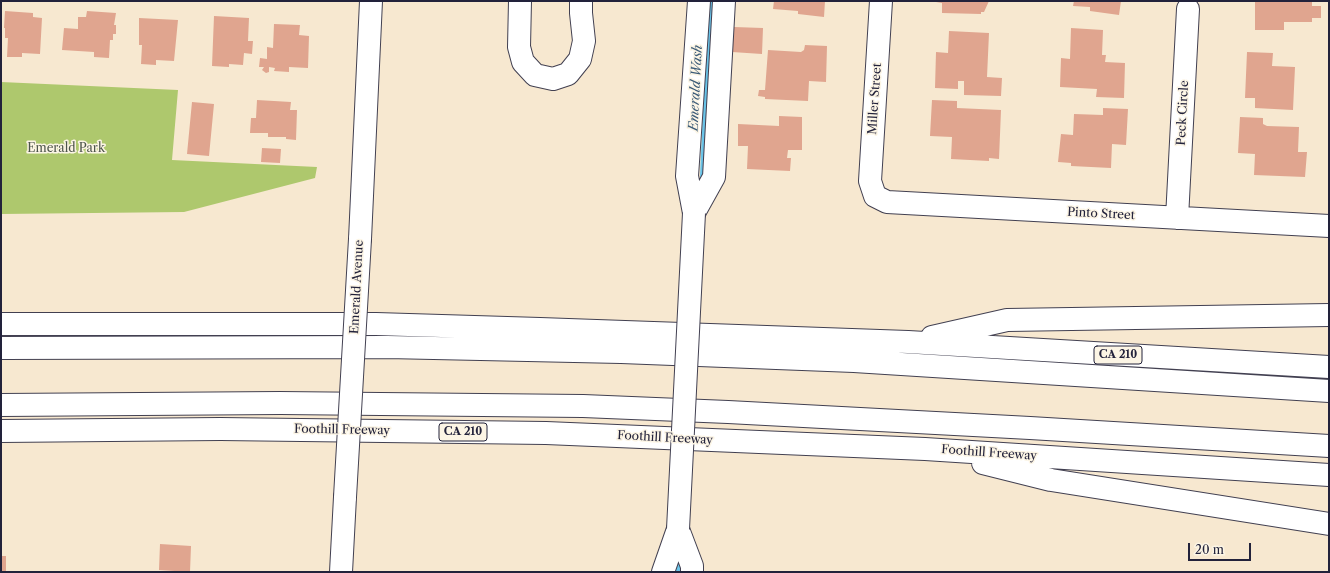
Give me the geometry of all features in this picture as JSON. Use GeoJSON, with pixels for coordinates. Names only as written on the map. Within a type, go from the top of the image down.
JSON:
{"type":"FeatureCollection","features":[{"type":"Feature","properties":{"kind":"main road","name":"Emerald Avenue"},"geometry":{"type":"LineString","coordinates":[[341,572],[360,239],[371,1]]}},
{"type":"Feature","properties":{"kind":"main road"},"geometry":{"type":"LineString","coordinates":[[520,1],[519,47],[523,62],[535,75],[553,80],[568,74],[580,59],[584,41],[581,1]]}},
{"type":"Feature","properties":{"kind":"main road"},"geometry":{"type":"LineString","coordinates":[[663,572],[678,529],[694,213],[687,176],[699,1]]}},
{"type":"Feature","properties":{"kind":"main road"},"geometry":{"type":"LineString","coordinates":[[694,213],[714,177],[724,1]]}},
{"type":"Feature","properties":{"kind":"main road","name":"Miller Street"},"geometry":{"type":"LineString","coordinates":[[875,196],[870,181],[881,1]]}},
{"type":"Feature","properties":{"kind":"main road","name":"Peck Circle"},"geometry":{"type":"LineString","coordinates":[[1177,218],[1188,9]]}},
{"type":"Feature","properties":{"kind":"main road","name":"Pinto Street"},"geometry":{"type":"LineString","coordinates":[[875,196],[887,202],[1329,226]]}},
{"type":"Feature","properties":{"kind":"main road"},"geometry":{"type":"LineString","coordinates":[[908,342],[1007,320],[1329,315]]}},
{"type":"Feature","properties":{"kind":"main road","name":"CA 210"},"geometry":{"type":"LineString","coordinates":[[1,324],[376,324],[908,342],[1329,367]]}},
{"type":"Feature","properties":{"kind":"main road"},"geometry":{"type":"LineString","coordinates":[[1,348],[387,347],[621,352],[854,361],[1329,391]]}},
{"type":"Feature","properties":{"kind":"main road"},"geometry":{"type":"LineString","coordinates":[[1,405],[280,403],[583,406],[990,426],[1329,446]]}},
{"type":"Feature","properties":{"kind":"main road","name":"Foothill Freeway"},"geometry":{"type":"LineString","coordinates":[[1,431],[220,429],[546,433],[925,449],[1329,475]]}},
{"type":"Feature","properties":{"kind":"main road"},"geometry":{"type":"LineString","coordinates":[[925,449],[1051,480],[1329,524]]}},
{"type":"Feature","properties":{"kind":"main road"},"geometry":{"type":"LineString","coordinates":[[678,529],[692,566],[692,572]]}},
{"type":"Feature","properties":{"kind":"green space","name":"Emerald Park"},"geometry":{"type":"Polygon","coordinates":[[[1,82],[178,90],[172,160],[317,167],[315,178],[184,212],[1,214],[1,82]]]}},
{"type":"Feature","properties":{"kind":"building"},"geometry":{"type":"Polygon","coordinates":[[[774,1],[825,1],[824,17],[798,14],[798,11],[773,9],[774,1]]]}},
{"type":"Feature","properties":{"kind":"building"},"geometry":{"type":"Polygon","coordinates":[[[930,1],[989,1],[984,12],[981,12],[981,14],[942,13],[942,3],[930,1]]]}},
{"type":"Feature","properties":{"kind":"building"},"geometry":{"type":"Polygon","coordinates":[[[1074,1],[1121,1],[1119,15],[1090,11],[1090,7],[1073,6],[1074,1]]]}},
{"type":"Feature","properties":{"kind":"building"},"geometry":{"type":"Polygon","coordinates":[[[1255,1],[1312,1],[1312,6],[1321,6],[1321,18],[1312,18],[1312,22],[1284,22],[1284,30],[1255,30],[1255,1]]]}},
{"type":"Feature","properties":{"kind":"building"},"geometry":{"type":"Polygon","coordinates":[[[5,11],[33,13],[33,17],[42,18],[40,54],[22,53],[22,57],[7,57],[8,38],[5,38],[5,11]]]}},
{"type":"Feature","properties":{"kind":"building"},"geometry":{"type":"Polygon","coordinates":[[[87,11],[116,13],[114,25],[116,25],[116,34],[113,34],[113,40],[110,40],[109,58],[94,57],[94,52],[62,50],[64,28],[78,29],[78,17],[86,17],[87,11]]]}},
{"type":"Feature","properties":{"kind":"building"},"geometry":{"type":"Polygon","coordinates":[[[214,16],[249,18],[248,41],[253,41],[252,54],[244,53],[243,65],[229,64],[229,67],[212,66],[214,16]]]}},
{"type":"Feature","properties":{"kind":"building"},"geometry":{"type":"Polygon","coordinates":[[[139,18],[178,20],[174,61],[156,60],[156,65],[141,64],[142,45],[139,45],[139,18]]]}},
{"type":"Feature","properties":{"kind":"building"},"geometry":{"type":"Polygon","coordinates":[[[274,24],[300,25],[299,35],[309,36],[308,68],[289,67],[289,72],[274,71],[275,68],[269,67],[269,72],[266,73],[262,70],[264,67],[259,67],[260,58],[267,59],[267,47],[273,48],[274,24]]]}},
{"type":"Feature","properties":{"kind":"building"},"geometry":{"type":"Polygon","coordinates":[[[734,27],[763,28],[762,54],[732,52],[734,27]]]}},
{"type":"Feature","properties":{"kind":"building"},"geometry":{"type":"Polygon","coordinates":[[[1071,28],[1103,30],[1102,55],[1106,55],[1105,62],[1125,63],[1124,98],[1096,97],[1097,89],[1060,87],[1061,58],[1070,59],[1071,28]]]}},
{"type":"Feature","properties":{"kind":"building"},"geometry":{"type":"Polygon","coordinates":[[[949,31],[989,33],[987,77],[1002,78],[1001,96],[964,95],[964,81],[958,81],[958,89],[935,88],[936,52],[948,53],[949,31]]]}},
{"type":"Feature","properties":{"kind":"building"},"geometry":{"type":"Polygon","coordinates":[[[805,45],[827,46],[826,82],[809,81],[808,101],[765,99],[765,97],[758,96],[759,90],[765,90],[768,50],[801,52],[804,50],[805,45]]]}},
{"type":"Feature","properties":{"kind":"building"},"geometry":{"type":"Polygon","coordinates":[[[1247,52],[1273,53],[1272,66],[1295,67],[1293,110],[1255,108],[1255,98],[1245,98],[1247,52]]]}},
{"type":"Feature","properties":{"kind":"building"},"geometry":{"type":"Polygon","coordinates":[[[257,100],[291,102],[290,110],[297,110],[296,140],[286,139],[286,137],[268,137],[268,133],[250,133],[251,118],[256,118],[257,100]]]}},
{"type":"Feature","properties":{"kind":"building"},"geometry":{"type":"Polygon","coordinates":[[[932,100],[957,101],[957,108],[1001,110],[999,159],[989,158],[989,161],[951,159],[952,137],[930,136],[932,100]]]}},
{"type":"Feature","properties":{"kind":"building"},"geometry":{"type":"Polygon","coordinates":[[[192,102],[214,104],[209,156],[187,154],[192,102]]]}},
{"type":"Feature","properties":{"kind":"building"},"geometry":{"type":"Polygon","coordinates":[[[1103,108],[1128,109],[1126,145],[1112,144],[1111,168],[1071,166],[1071,163],[1058,162],[1061,134],[1073,135],[1074,114],[1103,115],[1103,108]]]}},
{"type":"Feature","properties":{"kind":"building"},"geometry":{"type":"Polygon","coordinates":[[[779,116],[802,117],[802,150],[788,150],[787,158],[791,158],[790,171],[747,169],[748,146],[738,146],[738,124],[779,126],[779,116]]]}},
{"type":"Feature","properties":{"kind":"building"},"geometry":{"type":"Polygon","coordinates":[[[1240,117],[1263,118],[1263,124],[1267,126],[1299,127],[1298,152],[1307,152],[1305,177],[1254,175],[1255,154],[1238,153],[1240,117]]]}},
{"type":"Feature","properties":{"kind":"building"},"geometry":{"type":"Polygon","coordinates":[[[262,148],[281,149],[280,163],[261,162],[262,148]]]}},
{"type":"Feature","properties":{"kind":"building"},"geometry":{"type":"Polygon","coordinates":[[[160,544],[191,546],[190,572],[159,570],[160,544]]]}},
{"type":"Feature","properties":{"kind":"building"},"geometry":{"type":"Polygon","coordinates":[[[1,556],[6,556],[6,572],[1,572],[1,556]]]}},
{"type":"Feature","properties":{"kind":"waterway","name":"Emerald Wash"},"geometry":{"type":"LineString","coordinates":[[703,176],[711,1]]}},
{"type":"Feature","properties":{"kind":"waterway","name":"Emerald Wash"},"geometry":{"type":"LineString","coordinates":[[679,567],[679,572]]}}]}
